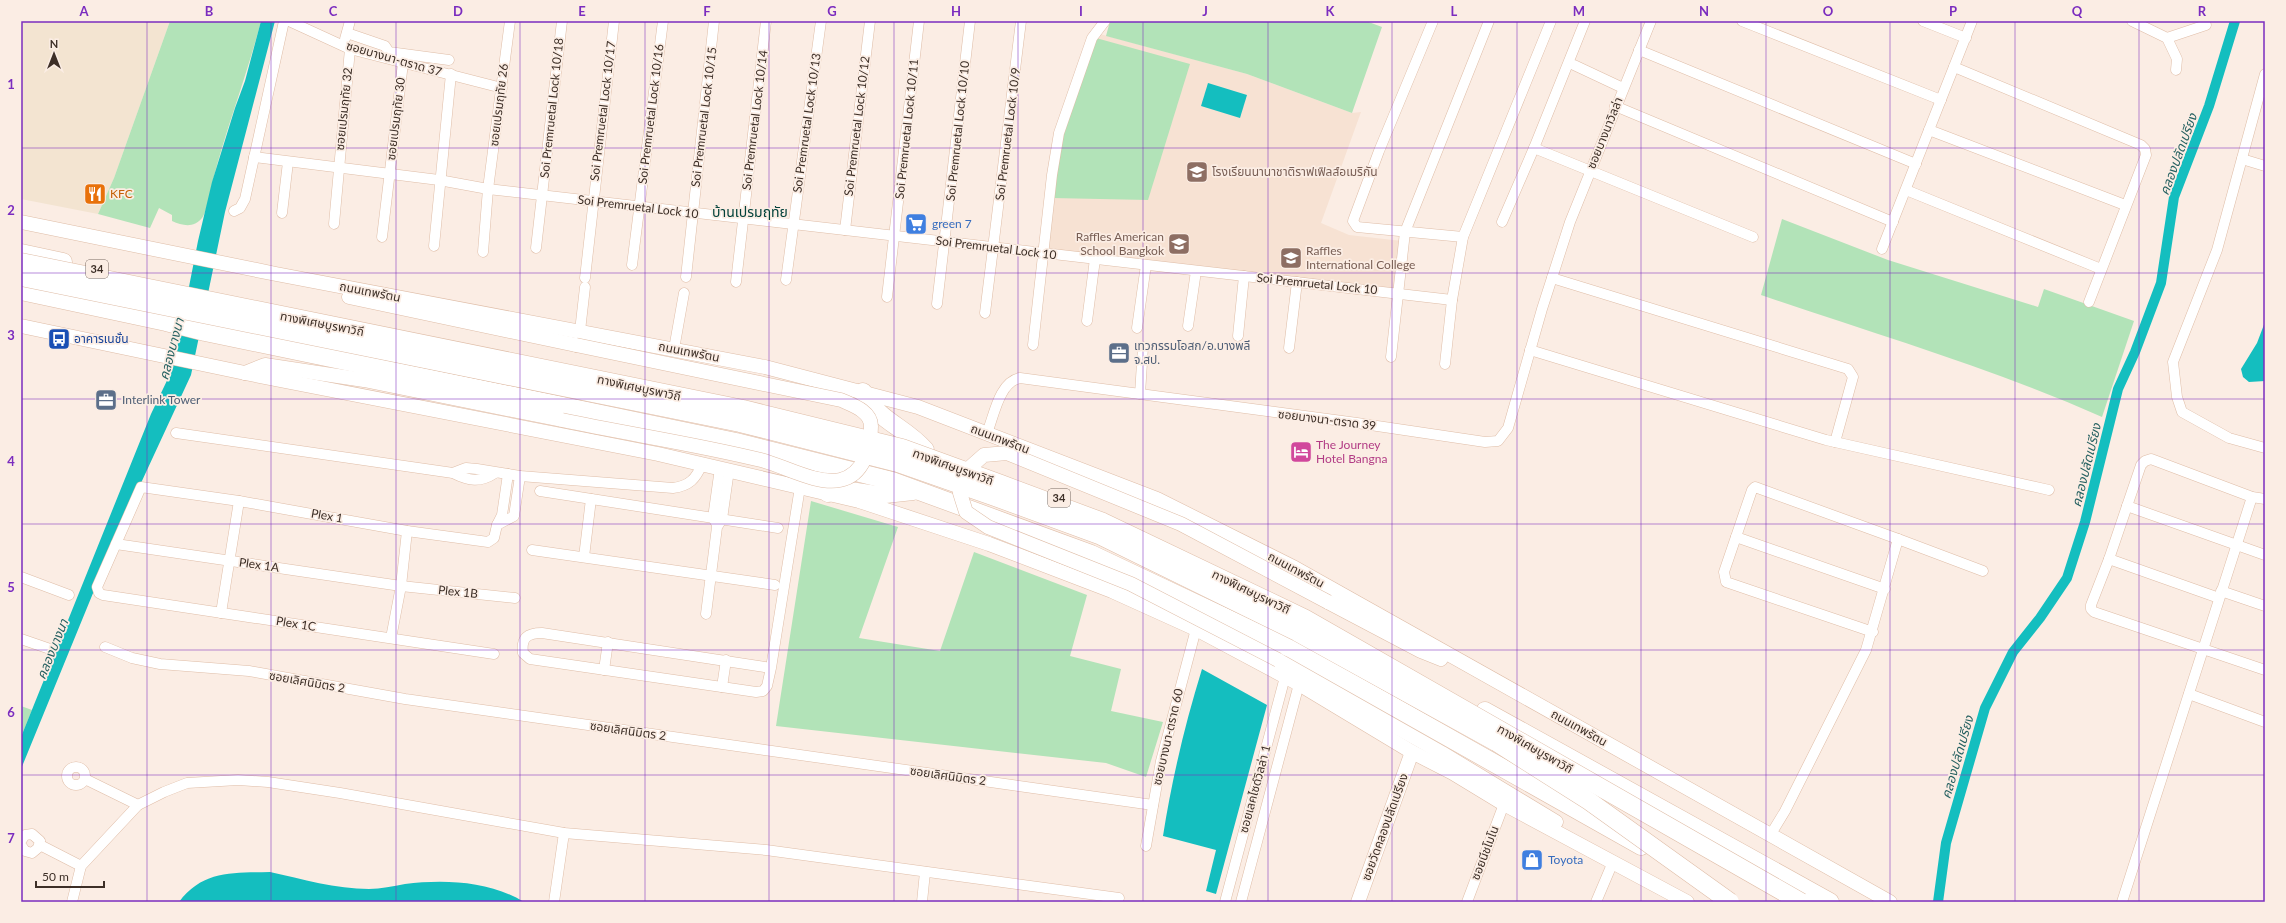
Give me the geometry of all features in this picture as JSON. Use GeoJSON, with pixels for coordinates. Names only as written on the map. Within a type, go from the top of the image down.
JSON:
{"type":"FeatureCollection","features":[{"type":"Feature","properties":{"kind":"highway","name":"34"},"geometry":{"type":"LineString","coordinates":[[21,253],[214,296],[745,404],[904,442],[1106,515],[1306,612],[1830,902]]}},
{"type":"Feature","properties":{"kind":"highway","name":"ทางพิเศษบูรพาวิถี"},"geometry":{"type":"LineString","coordinates":[[21,262],[743,410],[902,448],[994,481],[1103,522],[1304,618],[1801,902]]}},
{"type":"Feature","properties":{"kind":"highway","name":"ทางพิเศษบูรพาวิถี"},"geometry":{"type":"LineString","coordinates":[[21,277],[740,423],[898,462],[1025,508],[1098,535],[1297,632],[1496,742],[1589,800],[1730,902]]}},
{"type":"Feature","properties":{"kind":"highway"},"geometry":{"type":"LineString","coordinates":[[21,286],[738,432],[895,471],[993,504],[1095,543],[1320,655],[1491,750],[1578,804],[1714,902]]}},
{"type":"Feature","properties":{"kind":"highway"},"geometry":{"type":"LineString","coordinates":[[21,291],[166,322],[205,332],[736,442],[892,481],[918,490],[1090,554],[1290,648],[1740,902]]}},
{"type":"Feature","properties":{"kind":"highway"},"geometry":{"type":"LineString","coordinates":[[863,392],[876,412],[919,443],[925,450]]}},
{"type":"Feature","properties":{"kind":"highway"},"geometry":{"type":"LineString","coordinates":[[828,493],[838,489],[876,495],[918,490]]}},
{"type":"Feature","properties":{"kind":"main road","name":"ถนนเทพรัตน"},"geometry":{"type":"LineString","coordinates":[[21,222],[276,274],[765,367],[918,407],[1157,500],[1295,568],[1890,902]]}},
{"type":"Feature","properties":{"kind":"main road"},"geometry":{"type":"LineString","coordinates":[[245,373],[265,365],[364,380],[762,460],[821,479],[841,480],[858,471],[869,449],[871,424],[861,408],[841,400],[356,299],[276,274]]}},
{"type":"Feature","properties":{"kind":"main road"},"geometry":{"type":"LineString","coordinates":[[21,326],[245,373],[702,464],[859,500],[989,544],[1112,592],[1196,630],[1299,684],[1412,752],[1453,773],[1504,804],[1687,902]]}},
{"type":"Feature","properties":{"kind":"main road"},"geometry":{"type":"LineString","coordinates":[[1486,676],[1421,651],[1181,524],[1007,453],[984,455],[967,470],[960,493],[966,512],[988,527],[1131,584],[1278,660],[1442,753],[1558,823],[1594,852]]}},
{"type":"Feature","properties":{"kind":"main road","name":"ซอยวัดคลองปลัดเปรียง"},"geometry":{"type":"LineString","coordinates":[[1358,902],[1412,752]]}},
{"type":"Feature","properties":{"kind":"street"},"geometry":{"type":"LineString","coordinates":[[234,211],[240,208],[245,199],[284,21]]}},
{"type":"Feature","properties":{"kind":"street","name":"ซอยบางนา-ตราด 37"},"geometry":{"type":"LineString","coordinates":[[290,21],[346,46],[403,64],[451,74],[502,88]]}},
{"type":"Feature","properties":{"kind":"street","name":"ซอยเปรมฤทัย 32"},"geometry":{"type":"LineString","coordinates":[[334,224],[346,46],[350,21]]}},
{"type":"Feature","properties":{"kind":"street","name":"ซอยเปรมฤทัย 26"},"geometry":{"type":"LineString","coordinates":[[483,252],[488,189],[510,21]]}},
{"type":"Feature","properties":{"kind":"street","name":"Soi Premruetal Lock 10/18"},"geometry":{"type":"LineString","coordinates":[[536,248],[562,21]]}},
{"type":"Feature","properties":{"kind":"street","name":"Soi Premruetal Lock 10/17"},"geometry":{"type":"LineString","coordinates":[[580,332],[593,201],[614,21]]}},
{"type":"Feature","properties":{"kind":"street","name":"Soi Premruetal Lock 10/16"},"geometry":{"type":"LineString","coordinates":[[632,264],[663,21]]}},
{"type":"Feature","properties":{"kind":"street","name":"Soi Premruetal Lock 10/15"},"geometry":{"type":"LineString","coordinates":[[686,277],[714,21]]}},
{"type":"Feature","properties":{"kind":"street","name":"Soi Premruetal Lock 10/14"},"geometry":{"type":"LineString","coordinates":[[736,282],[766,21]]}},
{"type":"Feature","properties":{"kind":"street","name":"Soi Premruetal Lock 10/13"},"geometry":{"type":"LineString","coordinates":[[786,280],[821,21]]}},
{"type":"Feature","properties":{"kind":"street","name":"Soi Premruetal Lock 10/12"},"geometry":{"type":"LineString","coordinates":[[845,230],[870,21]]}},
{"type":"Feature","properties":{"kind":"street","name":"Soi Premruetal Lock 10/11"},"geometry":{"type":"LineString","coordinates":[[887,297],[919,21]]}},
{"type":"Feature","properties":{"kind":"street","name":"Soi Premruetal Lock 10/10"},"geometry":{"type":"LineString","coordinates":[[937,304],[970,21]]}},
{"type":"Feature","properties":{"kind":"street","name":"Soi Premruetal Lock 10/9"},"geometry":{"type":"LineString","coordinates":[[985,313],[1021,21]]}},
{"type":"Feature","properties":{"kind":"street"},"geometry":{"type":"LineString","coordinates":[[1433,21],[1353,221],[1357,227],[1463,237]]}},
{"type":"Feature","properties":{"kind":"street"},"geometry":{"type":"LineString","coordinates":[[1390,357],[1405,232],[1489,21]]}},
{"type":"Feature","properties":{"kind":"street"},"geometry":{"type":"LineString","coordinates":[[1445,364],[1452,300],[1463,237],[1551,21]]}},
{"type":"Feature","properties":{"kind":"street"},"geometry":{"type":"LineString","coordinates":[[1502,222],[1534,148],[1585,21]]}},
{"type":"Feature","properties":{"kind":"street","name":"ซอยบางนาวิลล่า"},"geometry":{"type":"LineString","coordinates":[[1562,247],[1615,106],[1651,21]]}},
{"type":"Feature","properties":{"kind":"street"},"geometry":{"type":"LineString","coordinates":[[1742,21],[1941,100]]}},
{"type":"Feature","properties":{"kind":"street"},"geometry":{"type":"LineString","coordinates":[[1923,21],[1966,38]]}},
{"type":"Feature","properties":{"kind":"street"},"geometry":{"type":"LineString","coordinates":[[1882,249],[1972,21]]}},
{"type":"Feature","properties":{"kind":"street"},"geometry":{"type":"LineString","coordinates":[[2132,21],[2167,38],[2177,58],[2176,70]]}},
{"type":"Feature","properties":{"kind":"street"},"geometry":{"type":"LineString","coordinates":[[1033,345],[1052,175],[1059,134],[1092,38],[1103,22]]}},
{"type":"Feature","properties":{"kind":"street"},"geometry":{"type":"LineString","coordinates":[[2167,38],[2206,25]]}},
{"type":"Feature","properties":{"kind":"street"},"geometry":{"type":"LineString","coordinates":[[347,34],[385,46],[389,52],[449,60]]}},
{"type":"Feature","properties":{"kind":"street"},"geometry":{"type":"LineString","coordinates":[[1639,50],[1916,164]]}},
{"type":"Feature","properties":{"kind":"street","name":"ซอยเปรมฤทัย 30"},"geometry":{"type":"LineString","coordinates":[[382,237],[403,64]]}},
{"type":"Feature","properties":{"kind":"street"},"geometry":{"type":"LineString","coordinates":[[1574,65],[1623,88]]}},
{"type":"Feature","properties":{"kind":"street"},"geometry":{"type":"LineString","coordinates":[[1954,67],[2141,145],[2145,149],[2146,155],[2125,205],[2089,302]]}},
{"type":"Feature","properties":{"kind":"street"},"geometry":{"type":"LineString","coordinates":[[434,246],[439,180],[451,74]]}},
{"type":"Feature","properties":{"kind":"street"},"geometry":{"type":"LineString","coordinates":[[2265,74],[2217,250],[2173,362],[2178,397],[2182,412],[2229,438],[2265,448]]}},
{"type":"Feature","properties":{"kind":"street"},"geometry":{"type":"LineString","coordinates":[[1615,106],[1893,222]]}},
{"type":"Feature","properties":{"kind":"street"},"geometry":{"type":"LineString","coordinates":[[1929,130],[2125,205]]}},
{"type":"Feature","properties":{"kind":"street"},"geometry":{"type":"LineString","coordinates":[[1534,148],[1753,237]]}},
{"type":"Feature","properties":{"kind":"street","name":"Soi Premruetal Lock 10"},"geometry":{"type":"LineString","coordinates":[[254,157],[439,180],[488,189],[1452,300]]}},
{"type":"Feature","properties":{"kind":"street"},"geometry":{"type":"LineString","coordinates":[[2242,159],[2265,166]]}},
{"type":"Feature","properties":{"kind":"street"},"geometry":{"type":"LineString","coordinates":[[282,213],[288,162]]}},
{"type":"Feature","properties":{"kind":"street"},"geometry":{"type":"LineString","coordinates":[[1906,190],[2101,270]]}},
{"type":"Feature","properties":{"kind":"street","name":"ซอยบางนา-ตราด 39"},"geometry":{"type":"LineString","coordinates":[[987,433],[1005,386],[1012,380],[1020,378],[1491,443],[1502,437],[1508,428],[1530,350],[1562,247]]}},
{"type":"Feature","properties":{"kind":"street"},"geometry":{"type":"LineString","coordinates":[[1087,321],[1095,259]]}},
{"type":"Feature","properties":{"kind":"street"},"geometry":{"type":"LineString","coordinates":[[1137,328],[1146,265]]}},
{"type":"Feature","properties":{"kind":"street"},"geometry":{"type":"LineString","coordinates":[[1188,326],[1196,271]]}},
{"type":"Feature","properties":{"kind":"street"},"geometry":{"type":"LineString","coordinates":[[1238,336],[1244,276]]}},
{"type":"Feature","properties":{"kind":"street"},"geometry":{"type":"LineString","coordinates":[[1552,278],[1848,369],[1853,377],[1835,442]]}},
{"type":"Feature","properties":{"kind":"street"},"geometry":{"type":"LineString","coordinates":[[1289,348],[1297,282]]}},
{"type":"Feature","properties":{"kind":"street"},"geometry":{"type":"LineString","coordinates":[[674,349],[684,293]]}},
{"type":"Feature","properties":{"kind":"street"},"geometry":{"type":"LineString","coordinates":[[1140,394],[1143,347]]}},
{"type":"Feature","properties":{"kind":"street"},"geometry":{"type":"LineString","coordinates":[[1530,350],[1835,442],[2049,490]]}},
{"type":"Feature","properties":{"kind":"street"},"geometry":{"type":"LineString","coordinates":[[176,433],[453,473],[464,479],[484,480],[495,473]]}},
{"type":"Feature","properties":{"kind":"street"},"geometry":{"type":"LineString","coordinates":[[2265,499],[2252,497],[2151,459],[2145,461],[2141,465],[2110,559],[2091,605],[2091,609],[2094,612],[2204,648],[2265,670]]}},
{"type":"Feature","properties":{"kind":"street"},"geometry":{"type":"LineString","coordinates":[[453,473],[466,468],[520,476],[673,488],[684,487],[692,482],[702,464]]}},
{"type":"Feature","properties":{"kind":"street"},"geometry":{"type":"LineString","coordinates":[[477,469],[477,480]]}},
{"type":"Feature","properties":{"kind":"street"},"geometry":{"type":"LineString","coordinates":[[706,614],[712,576],[724,469]]}},
{"type":"Feature","properties":{"kind":"street","name":"Plex 1"},"geometry":{"type":"LineString","coordinates":[[116,544],[139,489],[145,486],[407,531],[488,542],[494,538],[497,525],[502,515],[508,474]]}},
{"type":"Feature","properties":{"kind":"street"},"geometry":{"type":"LineString","coordinates":[[497,525],[514,516],[520,476]]}},
{"type":"Feature","properties":{"kind":"street"},"geometry":{"type":"LineString","coordinates":[[771,668],[608,642],[531,633],[524,637],[522,644],[523,653],[530,659],[756,692],[763,691],[767,686],[771,668],[800,487]]}},
{"type":"Feature","properties":{"kind":"street"},"geometry":{"type":"LineString","coordinates":[[1873,632],[1726,582],[1724,572],[1752,490],[1755,487],[1982,570]]}},
{"type":"Feature","properties":{"kind":"street"},"geometry":{"type":"LineString","coordinates":[[540,491],[717,521],[778,528]]}},
{"type":"Feature","properties":{"kind":"street"},"geometry":{"type":"LineString","coordinates":[[2122,902],[2204,648],[2235,545],[2252,497]]}},
{"type":"Feature","properties":{"kind":"street"},"geometry":{"type":"LineString","coordinates":[[584,557],[592,499]]}},
{"type":"Feature","properties":{"kind":"street"},"geometry":{"type":"LineString","coordinates":[[221,613],[239,501]]}},
{"type":"Feature","properties":{"kind":"street"},"geometry":{"type":"LineString","coordinates":[[2127,506],[2265,555]]}},
{"type":"Feature","properties":{"kind":"street"},"geometry":{"type":"LineString","coordinates":[[391,638],[401,586],[407,531]]}},
{"type":"Feature","properties":{"kind":"street"},"geometry":{"type":"LineString","coordinates":[[1736,537],[1885,589]]}},
{"type":"Feature","properties":{"kind":"street"},"geometry":{"type":"LineString","coordinates":[[1771,834],[1785,811],[1863,657],[1873,632],[1898,539]]}},
{"type":"Feature","properties":{"kind":"street","name":"Plex 1A"},"geometry":{"type":"LineString","coordinates":[[116,544],[401,586]]}},
{"type":"Feature","properties":{"kind":"street","name":"Plex 1C"},"geometry":{"type":"LineString","coordinates":[[116,544],[97,586],[99,592],[221,613],[494,654]]}},
{"type":"Feature","properties":{"kind":"street"},"geometry":{"type":"LineString","coordinates":[[532,550],[775,586]]}},
{"type":"Feature","properties":{"kind":"street"},"geometry":{"type":"LineString","coordinates":[[2110,559],[2220,594],[2265,606]]}},
{"type":"Feature","properties":{"kind":"street"},"geometry":{"type":"LineString","coordinates":[[21,577],[69,595]]}},
{"type":"Feature","properties":{"kind":"street","name":"Plex 1B"},"geometry":{"type":"LineString","coordinates":[[401,586],[515,598]]}},
{"type":"Feature","properties":{"kind":"street","name":"ซอยบางนา-ตราด 60"},"geometry":{"type":"LineString","coordinates":[[1146,846],[1161,761],[1196,630]]}},
{"type":"Feature","properties":{"kind":"street"},"geometry":{"type":"LineString","coordinates":[[21,639],[50,649]]}},
{"type":"Feature","properties":{"kind":"street"},"geometry":{"type":"LineString","coordinates":[[604,670],[608,642]]}},
{"type":"Feature","properties":{"kind":"street","name":"ซอยเลิศนิมิตร 2"},"geometry":{"type":"LineString","coordinates":[[105,647],[132,658],[160,664],[249,671],[405,700],[1153,805]]}},
{"type":"Feature","properties":{"kind":"street"},"geometry":{"type":"LineString","coordinates":[[722,687],[726,660]]}},
{"type":"Feature","properties":{"kind":"street","name":"ซอยเลคไซด์วิลล่า 1"},"geometry":{"type":"LineString","coordinates":[[1225,902],[1285,677]]}},
{"type":"Feature","properties":{"kind":"street","name":"ซอยเลคไซด์วิลล่า 1"},"geometry":{"type":"LineString","coordinates":[[1241,902],[1299,684]]}},
{"type":"Feature","properties":{"kind":"street"},"geometry":{"type":"LineString","coordinates":[[2189,694],[2265,722]]}},
{"type":"Feature","properties":{"kind":"street"},"geometry":{"type":"LineString","coordinates":[[85,779],[138,805]]}},
{"type":"Feature","properties":{"kind":"street"},"geometry":{"type":"LineString","coordinates":[[72,902],[81,866],[138,805],[164,792],[187,784],[238,780],[268,782],[340,793],[564,833],[766,850],[1119,898]]}},
{"type":"Feature","properties":{"kind":"street","name":"ซอยนีชโมโน"},"geometry":{"type":"LineString","coordinates":[[1467,902],[1504,804]]}},
{"type":"Feature","properties":{"kind":"street"},"geometry":{"type":"LineString","coordinates":[[554,902],[564,833]]}},
{"type":"Feature","properties":{"kind":"street"},"geometry":{"type":"LineString","coordinates":[[21,841],[25,835],[32,834],[38,838],[40,845],[81,866]]}},
{"type":"Feature","properties":{"kind":"street"},"geometry":{"type":"LineString","coordinates":[[21,846],[25,851],[32,853],[40,845]]}},
{"type":"Feature","properties":{"kind":"street"},"geometry":{"type":"LineString","coordinates":[[1596,902],[1613,862]]}},
{"type":"Feature","properties":{"kind":"street"},"geometry":{"type":"LineString","coordinates":[[922,902],[925,872]]}},
{"type":"Feature","properties":{"kind":"shaded area"},"geometry":{"type":"Polygon","coordinates":[[[21,21],[170,21],[114,178],[98,214],[21,199],[21,21]]]}},
{"type":"Feature","properties":{"kind":"shaded area","name":"โรงเรียนนานาชาติราฟเฟิลส์อเมริกัน"},"geometry":{"type":"Polygon","coordinates":[[[1100,34],[1247,74],[1352,113],[1361,112],[1321,223],[1349,235],[1402,241],[1397,293],[1044,250],[1053,194],[1091,40],[1100,34]]]}},
{"type":"Feature","properties":{"kind":"green space"},"geometry":{"type":"Polygon","coordinates":[[[170,21],[261,21],[250,61],[224,140],[204,215],[199,221],[192,225],[184,225],[172,221],[172,215],[159,208],[150,228],[98,214],[114,178],[170,21]]]}},
{"type":"Feature","properties":{"kind":"green space"},"geometry":{"type":"Polygon","coordinates":[[[1110,21],[1366,21],[1382,27],[1352,113],[1247,74],[1106,36],[1110,21]]]}},
{"type":"Feature","properties":{"kind":"green space"},"geometry":{"type":"Polygon","coordinates":[[[1096,38],[1190,64],[1148,200],[1052,198],[1055,157],[1096,38]]]}},
{"type":"Feature","properties":{"kind":"green space"},"geometry":{"type":"Polygon","coordinates":[[[1782,219],[1888,260],[2038,307],[2044,289],[2134,321],[2102,417],[2060,399],[1976,367],[1761,295],[1782,219]]]}},
{"type":"Feature","properties":{"kind":"green space"},"geometry":{"type":"Polygon","coordinates":[[[811,501],[898,527],[859,638],[940,651],[974,552],[1087,595],[1070,656],[1121,669],[1111,711],[1163,722],[1146,777],[1106,763],[776,726],[811,501]]]}},
{"type":"Feature","properties":{"kind":"green space"},"geometry":{"type":"Polygon","coordinates":[[[21,706],[32,710],[21,737],[21,706]]]}},
{"type":"Feature","properties":{"kind":"water"},"geometry":{"type":"Polygon","coordinates":[[[261,21],[275,21],[225,212],[191,375],[116,537],[21,769],[21,737],[151,414],[173,368],[198,241],[212,182],[245,81],[261,21]]]}},
{"type":"Feature","properties":{"kind":"water"},"geometry":{"type":"Polygon","coordinates":[[[1208,83],[1247,95],[1240,118],[1201,106],[1208,83]]]}},
{"type":"Feature","properties":{"kind":"water"},"geometry":{"type":"Polygon","coordinates":[[[2265,322],[2265,381],[2249,382],[2243,377],[2241,369],[2257,343],[2265,322]]]}},
{"type":"Feature","properties":{"kind":"water"},"geometry":{"type":"Polygon","coordinates":[[[1202,669],[1267,705],[1216,894],[1206,891],[1216,850],[1163,836],[1170,794],[1190,710],[1202,669]]]}},
{"type":"Feature","properties":{"kind":"water"},"geometry":{"type":"Polygon","coordinates":[[[270,872],[319,883],[357,889],[378,888],[420,882],[466,883],[497,890],[524,902],[179,902],[198,884],[220,875],[231,873],[270,872]]]}},
{"type":"Feature","properties":{"kind":"waterway","name":"คลองปลัดเปรียง"},"geometry":{"type":"LineString","coordinates":[[1938,902],[1946,843],[1985,708],[2013,652],[2040,618],[2067,578],[2085,522],[2118,389],[2135,352],[2161,283],[2174,197],[2209,106],[2235,21]]}},
{"type":"Feature","properties":{"kind":"place","name":"โรงเรียนนานาชาติราฟเฟิลส์อเมริกัน"},"geometry":{"type":"Point","coordinates":[1197,172]}},
{"type":"Feature","properties":{"kind":"place","name":"KFC"},"geometry":{"type":"Point","coordinates":[95,194]}},
{"type":"Feature","properties":{"kind":"place","name":"green 7"},"geometry":{"type":"Point","coordinates":[916,224]}},
{"type":"Feature","properties":{"kind":"place","name":"Raffles American School Bangkok"},"geometry":{"type":"Point","coordinates":[1179,244]}},
{"type":"Feature","properties":{"kind":"place","name":"Raffles International College"},"geometry":{"type":"Point","coordinates":[1291,258]}},
{"type":"Feature","properties":{"kind":"place","name":"อาคารเนชั่น"},"geometry":{"type":"Point","coordinates":[59,339]}},
{"type":"Feature","properties":{"kind":"place","name":"เทวกรรมโอสก/อ.บางพลี จ.สป."},"geometry":{"type":"Point","coordinates":[1119,353]}},
{"type":"Feature","properties":{"kind":"place","name":"Interlink Tower"},"geometry":{"type":"Point","coordinates":[106,400]}},
{"type":"Feature","properties":{"kind":"place","name":"The Journey Hotel Bangna"},"geometry":{"type":"Point","coordinates":[1301,452]}},
{"type":"Feature","properties":{"kind":"place","name":"Toyota"},"geometry":{"type":"Point","coordinates":[1532,860]}},
{"type":"Feature","properties":{"kind":"district","name":"บ้านเปรมฤทัย"},"geometry":{"type":"Point","coordinates":[750,212]}},
{"type":"Feature","properties":{"kind":"water label","name":"คลองบางนา"},"geometry":{"type":"Point","coordinates":[171,349]}},
{"type":"Feature","properties":{"kind":"water label","name":"คลองบางนา"},"geometry":{"type":"Point","coordinates":[52,649]}}]}
